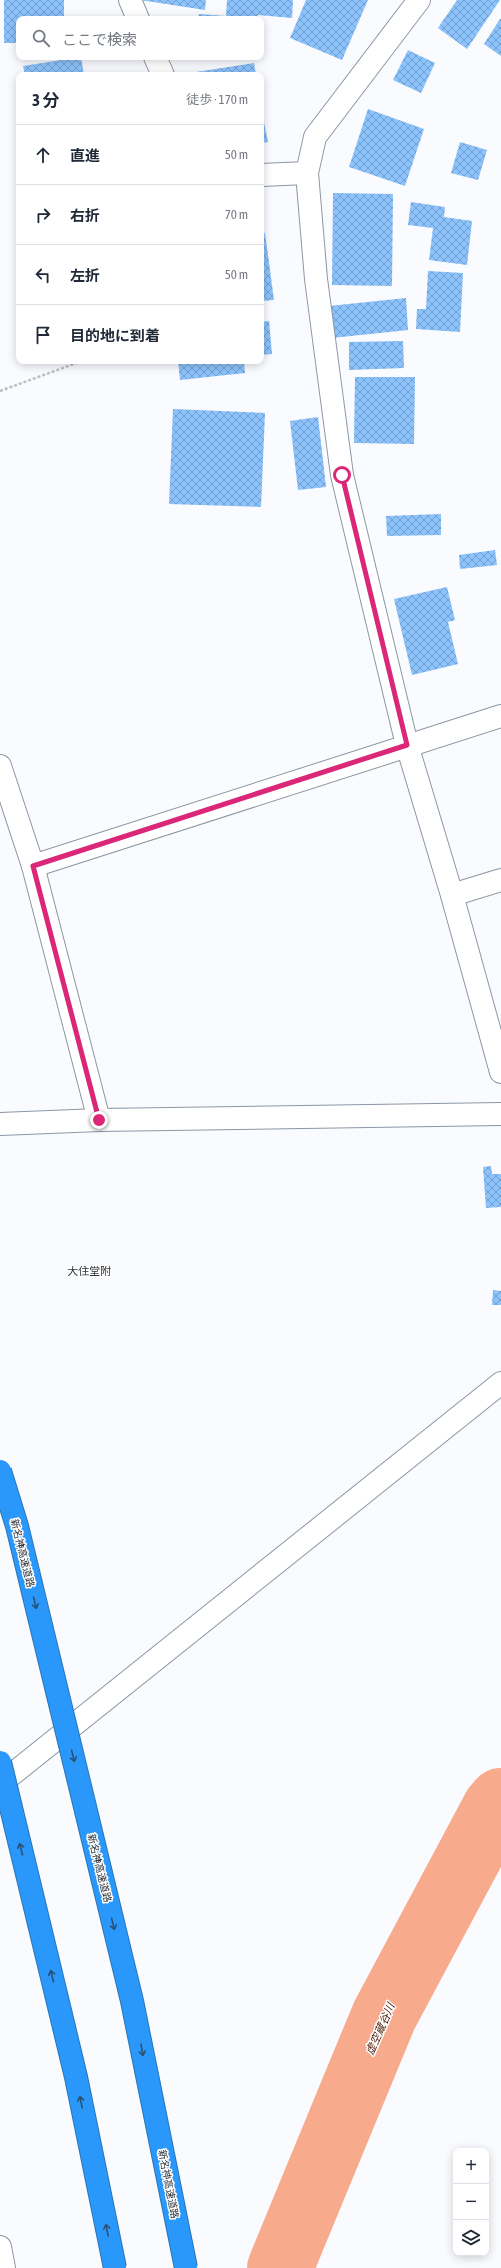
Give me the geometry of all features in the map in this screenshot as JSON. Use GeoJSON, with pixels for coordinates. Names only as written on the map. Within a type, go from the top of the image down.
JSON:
{"type":"FeatureCollection","features":[{"type":"Feature","properties":{"kind":"highway","name":"新名神高速道路"},"geometry":{"type":"LineString","coordinates":[[0,1471],[19,1534],[132,2001],[186,2268]]}},
{"type":"Feature","properties":{"kind":"highway"},"geometry":{"type":"LineString","coordinates":[[0,1762],[76,2077],[115,2268]]}},
{"type":"Feature","properties":{"kind":"street"},"geometry":{"type":"LineString","coordinates":[[130,0],[137,16]]}},
{"type":"Feature","properties":{"kind":"street"},"geometry":{"type":"LineString","coordinates":[[419,0],[315,137],[307,173],[316,279],[342,475],[407,745],[452,895],[501,1072]]}},
{"type":"Feature","properties":{"kind":"street"},"geometry":{"type":"LineString","coordinates":[[156,60],[162,72]]}},
{"type":"Feature","properties":{"kind":"street"},"geometry":{"type":"LineString","coordinates":[[264,175],[307,173]]}},
{"type":"Feature","properties":{"kind":"street"},"geometry":{"type":"LineString","coordinates":[[33,866],[501,716]]}},
{"type":"Feature","properties":{"kind":"street"},"geometry":{"type":"LineString","coordinates":[[0,766],[33,866],[99,1120]]}},
{"type":"Feature","properties":{"kind":"street"},"geometry":{"type":"LineString","coordinates":[[452,895],[501,880]]}},
{"type":"Feature","properties":{"kind":"street"},"geometry":{"type":"LineString","coordinates":[[0,1124],[99,1120],[501,1114]]}},
{"type":"Feature","properties":{"kind":"street"},"geometry":{"type":"LineString","coordinates":[[0,1784],[501,1383]]}},
{"type":"Feature","properties":{"kind":"street"},"geometry":{"type":"LineString","coordinates":[[0,2247],[4,2268]]}},
{"type":"Feature","properties":{"kind":"path"},"geometry":{"type":"LineString","coordinates":[[0,391],[74,364]]}},
{"type":"Feature","properties":{"kind":"building"},"geometry":{"type":"Polygon","coordinates":[[[4,0],[64,0],[64,16],[16,16],[16,43],[4,43],[4,0]]]}},
{"type":"Feature","properties":{"kind":"building"},"geometry":{"type":"Polygon","coordinates":[[[140,0],[206,0],[205,10],[140,0]]]}},
{"type":"Feature","properties":{"kind":"building"},"geometry":{"type":"Polygon","coordinates":[[[227,0],[293,0],[292,18],[258,15],[226,16],[227,0]]]}},
{"type":"Feature","properties":{"kind":"building"},"geometry":{"type":"Polygon","coordinates":[[[306,0],[368,0],[342,60],[290,38],[306,0]]]}},
{"type":"Feature","properties":{"kind":"building"},"geometry":{"type":"Polygon","coordinates":[[[457,0],[500,0],[467,49],[438,28],[457,0]]]}},
{"type":"Feature","properties":{"kind":"building"},"geometry":{"type":"Polygon","coordinates":[[[199,14],[226,16],[199,16],[199,14]]]}},
{"type":"Feature","properties":{"kind":"building"},"geometry":{"type":"Polygon","coordinates":[[[501,19],[501,56],[484,44],[501,19]]]}},
{"type":"Feature","properties":{"kind":"building"},"geometry":{"type":"Polygon","coordinates":[[[408,50],[435,63],[421,93],[393,80],[408,50]]]}},
{"type":"Feature","properties":{"kind":"building"},"geometry":{"type":"Polygon","coordinates":[[[62,60],[82,60],[84,72],[24,72],[23,66],[62,60]]]}},
{"type":"Feature","properties":{"kind":"building"},"geometry":{"type":"Polygon","coordinates":[[[254,63],[256,72],[196,72],[254,63]]]}},
{"type":"Feature","properties":{"kind":"building"},"geometry":{"type":"Polygon","coordinates":[[[368,109],[424,129],[405,186],[349,167],[368,109]]]}},
{"type":"Feature","properties":{"kind":"building"},"geometry":{"type":"Polygon","coordinates":[[[264,123],[268,142],[264,143],[264,123]]]}},
{"type":"Feature","properties":{"kind":"building"},"geometry":{"type":"Polygon","coordinates":[[[460,142],[487,150],[478,180],[451,173],[460,142]]]}},
{"type":"Feature","properties":{"kind":"building"},"geometry":{"type":"Polygon","coordinates":[[[333,193],[393,194],[392,286],[332,285],[333,193]]]}},
{"type":"Feature","properties":{"kind":"building"},"geometry":{"type":"Polygon","coordinates":[[[411,202],[445,207],[444,217],[472,221],[467,265],[429,260],[433,228],[408,225],[411,202]]]}},
{"type":"Feature","properties":{"kind":"building"},"geometry":{"type":"Polygon","coordinates":[[[264,233],[274,300],[264,301],[264,233]]]}},
{"type":"Feature","properties":{"kind":"building"},"geometry":{"type":"Polygon","coordinates":[[[428,271],[463,273],[460,332],[416,329],[417,309],[426,309],[428,271]]]}},
{"type":"Feature","properties":{"kind":"building"},"geometry":{"type":"Polygon","coordinates":[[[406,298],[408,330],[332,338],[329,306],[406,298]]]}},
{"type":"Feature","properties":{"kind":"building"},"geometry":{"type":"Polygon","coordinates":[[[269,321],[272,354],[264,355],[264,322],[269,321]]]}},
{"type":"Feature","properties":{"kind":"building"},"geometry":{"type":"Polygon","coordinates":[[[403,341],[404,368],[349,370],[349,342],[403,341]]]}},
{"type":"Feature","properties":{"kind":"building"},"geometry":{"type":"Polygon","coordinates":[[[178,364],[244,364],[245,373],[180,380],[178,364]]]}},
{"type":"Feature","properties":{"kind":"building"},"geometry":{"type":"Polygon","coordinates":[[[355,377],[415,377],[414,444],[354,443],[355,377]]]}},
{"type":"Feature","properties":{"kind":"building"},"geometry":{"type":"Polygon","coordinates":[[[173,409],[265,413],[261,507],[169,504],[173,409]]]}},
{"type":"Feature","properties":{"kind":"building"},"geometry":{"type":"Polygon","coordinates":[[[318,417],[326,487],[298,490],[290,421],[318,417]]]}},
{"type":"Feature","properties":{"kind":"building"},"geometry":{"type":"Polygon","coordinates":[[[441,514],[441,535],[387,536],[386,516],[441,514]]]}},
{"type":"Feature","properties":{"kind":"building"},"geometry":{"type":"Polygon","coordinates":[[[495,550],[497,565],[460,569],[459,555],[495,550]]]}},
{"type":"Feature","properties":{"kind":"building"},"geometry":{"type":"Polygon","coordinates":[[[447,587],[455,620],[448,622],[458,664],[412,675],[394,599],[447,587]]]}},
{"type":"Feature","properties":{"kind":"building"},"geometry":{"type":"Polygon","coordinates":[[[491,1166],[492,1174],[501,1174],[501,1207],[486,1208],[483,1167],[491,1166]]]}},
{"type":"Feature","properties":{"kind":"building"},"geometry":{"type":"Polygon","coordinates":[[[493,1290],[501,1291],[501,1305],[492,1305],[493,1290]]]}},
{"type":"Feature","properties":{"kind":"waterway","name":"虚空蔵谷川"},"geometry":{"type":"LineString","coordinates":[[280,2268],[384,2016],[495,1808],[501,1801]]}},
{"type":"Feature","properties":{"kind":"district","name":"大住堂附"},"geometry":{"type":"Point","coordinates":[89,1271]}},
{"type":"Feature","properties":{"kind":"route"},"geometry":{"type":"LineString","coordinates":[[99,1120],[33,866],[407,745],[342,475]]}}]}
